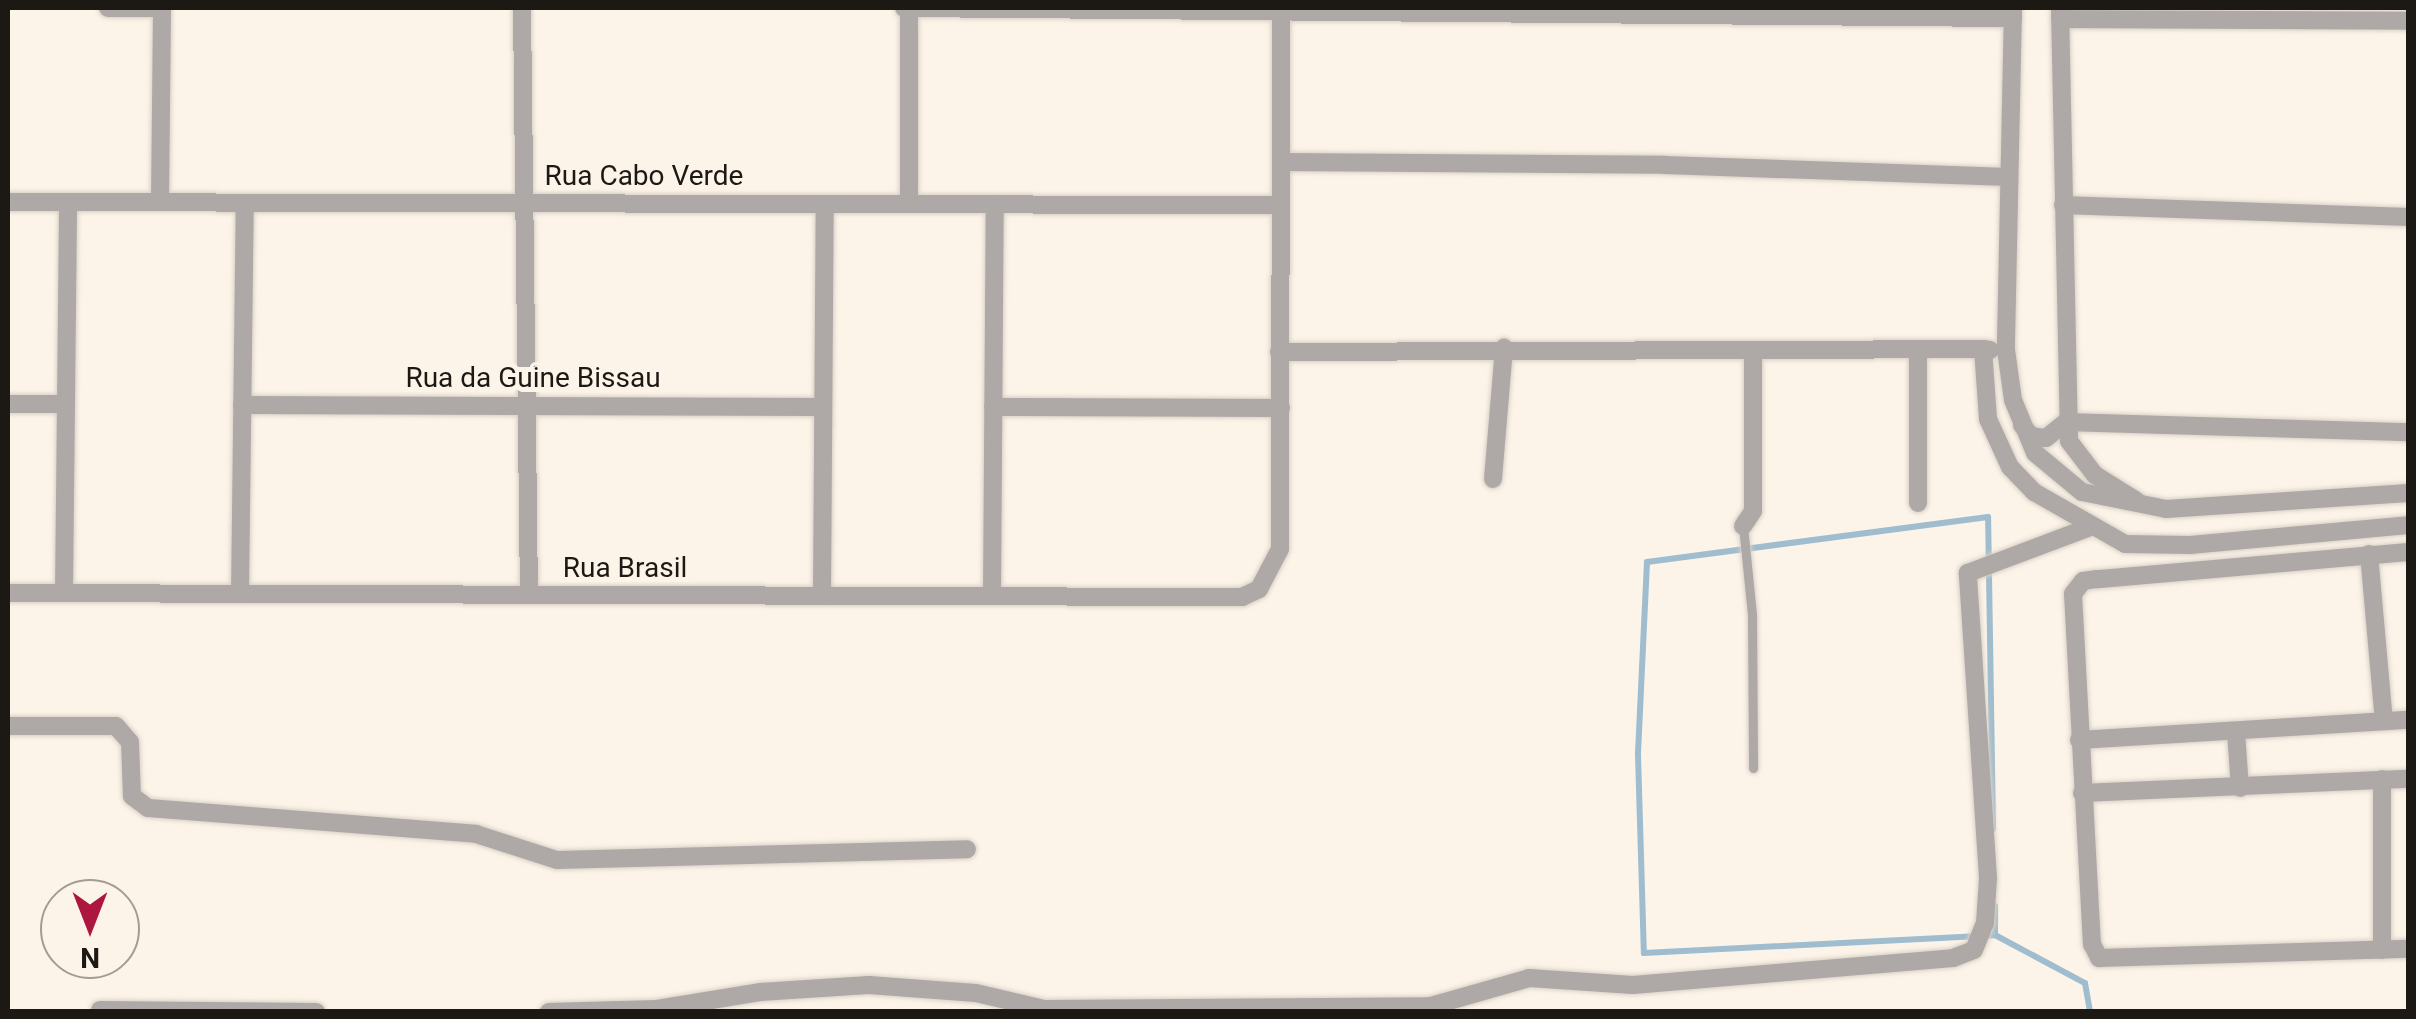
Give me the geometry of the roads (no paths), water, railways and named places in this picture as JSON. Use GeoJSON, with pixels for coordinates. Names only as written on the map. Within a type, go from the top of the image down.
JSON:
{"type":"FeatureCollection","features":[{"type":"Feature","properties":{"kind":"street"},"geometry":{"type":"LineString","coordinates":[[108,8],[162,8],[160,201]]}},
{"type":"Feature","properties":{"kind":"street"},"geometry":{"type":"LineString","coordinates":[[522,8],[530,595]]}},
{"type":"Feature","properties":{"kind":"street"},"geometry":{"type":"LineString","coordinates":[[909,204],[906,10],[2013,13],[2006,350],[2020,423],[2055,474],[2105,500],[2186,510],[2408,492]]}},
{"type":"Feature","properties":{"kind":"street"},"geometry":{"type":"LineString","coordinates":[[993,408],[1280,408],[1282,11]]}},
{"type":"Feature","properties":{"kind":"street"},"geometry":{"type":"LineString","coordinates":[[2146,506],[2077,458],[2066,422],[2060,13],[2298,14],[2408,21]]}},
{"type":"Feature","properties":{"kind":"street"},"geometry":{"type":"LineString","coordinates":[[1281,162],[1665,164],[2009,177]]}},
{"type":"Feature","properties":{"kind":"street","name":"Rua Cabo Verde"},"geometry":{"type":"LineString","coordinates":[[8,202],[1281,205]]}},
{"type":"Feature","properties":{"kind":"street"},"geometry":{"type":"LineString","coordinates":[[64,593],[68,203]]}},
{"type":"Feature","properties":{"kind":"street"},"geometry":{"type":"LineString","coordinates":[[822,595],[825,204]]}},
{"type":"Feature","properties":{"kind":"street"},"geometry":{"type":"LineString","coordinates":[[240,594],[245,205]]}},
{"type":"Feature","properties":{"kind":"street"},"geometry":{"type":"LineString","coordinates":[[2063,205],[2408,216]]}},
{"type":"Feature","properties":{"kind":"street"},"geometry":{"type":"LineString","coordinates":[[992,596],[995,206]]}},
{"type":"Feature","properties":{"kind":"street"},"geometry":{"type":"LineString","coordinates":[[1279,352],[1504,348],[1754,352],[2006,350]]}},
{"type":"Feature","properties":{"kind":"street"},"geometry":{"type":"LineString","coordinates":[[1493,479],[1504,348]]}},
{"type":"Feature","properties":{"kind":"street"},"geometry":{"type":"LineString","coordinates":[[1983,350],[1988,419],[2010,466],[2034,492],[2088,528],[2125,544],[2190,545],[2408,525]]}},
{"type":"Feature","properties":{"kind":"street"},"geometry":{"type":"LineString","coordinates":[[1918,351],[1918,504]]}},
{"type":"Feature","properties":{"kind":"street"},"geometry":{"type":"LineString","coordinates":[[1744,532],[1754,511],[1754,352]]}},
{"type":"Feature","properties":{"kind":"street"},"geometry":{"type":"LineString","coordinates":[[8,404],[66,404]]}},
{"type":"Feature","properties":{"kind":"street","name":"Rua da Guine Bissau"},"geometry":{"type":"LineString","coordinates":[[242,405],[823,407]]}},
{"type":"Feature","properties":{"kind":"street","name":"Rua Brasil"},"geometry":{"type":"LineString","coordinates":[[8,593],[1242,597],[1259,589],[1280,549],[1280,408]]}},
{"type":"Feature","properties":{"kind":"street"},"geometry":{"type":"LineString","coordinates":[[2020,423],[2031,436],[2046,438],[2066,422],[2408,432]]}},
{"type":"Feature","properties":{"kind":"street"},"geometry":{"type":"LineString","coordinates":[[550,1012],[657,1010],[760,992],[869,985],[976,993],[1044,1010],[1431,1006],[1530,978],[1633,984],[1953,958],[1974,950],[1985,923],[1988,878],[1965,581],[1978,565],[2088,528]]}},
{"type":"Feature","properties":{"kind":"street"},"geometry":{"type":"LineString","coordinates":[[2408,552],[2083,581],[2072,594],[2092,944],[2099,958],[2408,949]]}},
{"type":"Feature","properties":{"kind":"street"},"geometry":{"type":"LineString","coordinates":[[2368,554],[2384,722]]}},
{"type":"Feature","properties":{"kind":"street"},"geometry":{"type":"LineString","coordinates":[[2080,740],[2408,720]]}},
{"type":"Feature","properties":{"kind":"street"},"geometry":{"type":"LineString","coordinates":[[8,726],[116,726],[130,742],[132,796],[148,808],[476,834],[557,860],[967,848]]}},
{"type":"Feature","properties":{"kind":"street"},"geometry":{"type":"LineString","coordinates":[[2236,732],[2240,788]]}},
{"type":"Feature","properties":{"kind":"street"},"geometry":{"type":"LineString","coordinates":[[2082,793],[2408,779]]}},
{"type":"Feature","properties":{"kind":"street"},"geometry":{"type":"LineString","coordinates":[[2382,780],[2382,950]]}},
{"type":"Feature","properties":{"kind":"street"},"geometry":{"type":"LineString","coordinates":[[100,1010],[316,1012]]}},
{"type":"Feature","properties":{"kind":"lane"},"geometry":{"type":"LineString","coordinates":[[1744,532],[1753,768]]}},
{"type":"Feature","properties":{"kind":"waterway"},"geometry":{"type":"LineString","coordinates":[[1993,829],[1988,517],[1647,562],[1638,755],[1644,953],[1995,935],[2085,983],[2090,1012]]}},
{"type":"Feature","properties":{"kind":"waterway"},"geometry":{"type":"LineString","coordinates":[[1995,906],[1995,935]]}}]}
